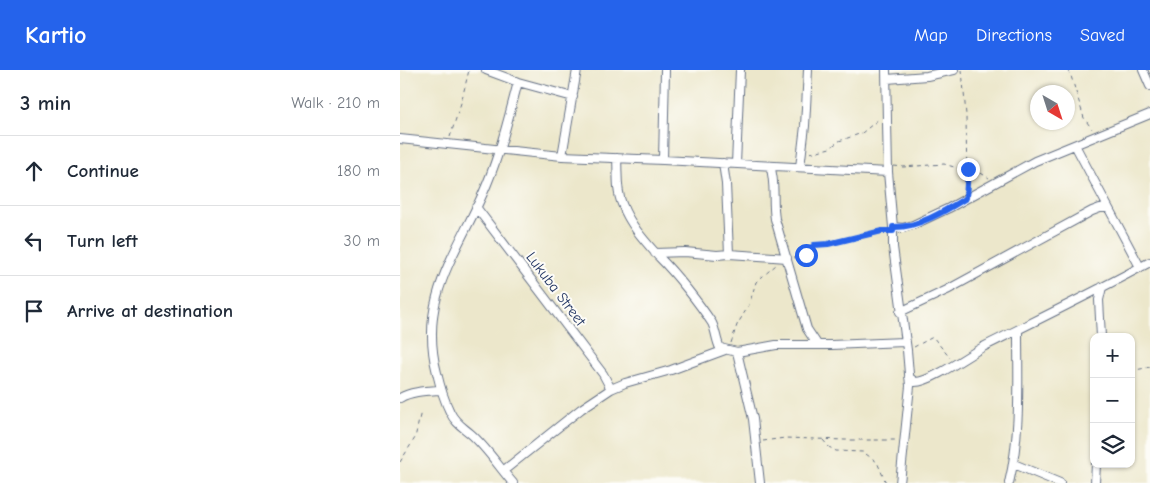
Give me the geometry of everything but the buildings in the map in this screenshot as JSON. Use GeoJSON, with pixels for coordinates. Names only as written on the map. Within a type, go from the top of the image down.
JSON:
{"type":"FeatureCollection","features":[{"type":"Feature","properties":{"kind":"street"},"geometry":{"type":"LineString","coordinates":[[486,70],[518,82],[573,97]]}},
{"type":"Feature","properties":{"kind":"street"},"geometry":{"type":"LineString","coordinates":[[562,156],[577,70]]}},
{"type":"Feature","properties":{"kind":"street"},"geometry":{"type":"LineString","coordinates":[[663,160],[665,70]]}},
{"type":"Feature","properties":{"kind":"street"},"geometry":{"type":"LineString","coordinates":[[736,164],[740,70]]}},
{"type":"Feature","properties":{"kind":"street"},"geometry":{"type":"LineString","coordinates":[[801,163],[808,70]]}},
{"type":"Feature","properties":{"kind":"street"},"geometry":{"type":"LineString","coordinates":[[886,70],[888,169],[894,268],[904,342],[907,350],[910,393],[900,483]]}},
{"type":"Feature","properties":{"kind":"street"},"geometry":{"type":"LineString","coordinates":[[887,79],[927,76],[954,70]]}},
{"type":"Feature","properties":{"kind":"street"},"geometry":{"type":"LineString","coordinates":[[1143,70],[1150,86]]}},
{"type":"Feature","properties":{"kind":"street"},"geometry":{"type":"LineString","coordinates":[[513,483],[470,433],[457,423],[450,412],[441,390],[431,342],[433,308],[440,285],[500,150],[518,82]]}},
{"type":"Feature","properties":{"kind":"street"},"geometry":{"type":"LineString","coordinates":[[893,231],[913,225],[949,208],[1035,161],[1150,114]]}},
{"type":"Feature","properties":{"kind":"street"},"geometry":{"type":"LineString","coordinates":[[400,139],[562,156],[770,166],[801,163],[888,169]]}},
{"type":"Feature","properties":{"kind":"street"},"geometry":{"type":"LineString","coordinates":[[1075,145],[1140,267]]}},
{"type":"Feature","properties":{"kind":"street"},"geometry":{"type":"LineString","coordinates":[[617,158],[618,191],[622,204],[636,232],[656,253],[700,307],[713,325],[720,348],[730,351]]}},
{"type":"Feature","properties":{"kind":"street"},"geometry":{"type":"LineString","coordinates":[[723,163],[726,184],[729,254]]}},
{"type":"Feature","properties":{"kind":"street"},"geometry":{"type":"LineString","coordinates":[[770,166],[773,176],[772,205],[783,258],[807,329],[817,344]]}},
{"type":"Feature","properties":{"kind":"street","name":"Lukuba Street"},"geometry":{"type":"LineString","coordinates":[[476,207],[602,374],[611,389]]}},
{"type":"Feature","properties":{"kind":"street"},"geometry":{"type":"LineString","coordinates":[[900,312],[947,290],[1092,211],[1107,208]]}},
{"type":"Feature","properties":{"kind":"street"},"geometry":{"type":"LineString","coordinates":[[656,253],[685,252],[783,258]]}},
{"type":"Feature","properties":{"kind":"street"},"geometry":{"type":"LineString","coordinates":[[910,393],[920,382],[983,347],[1018,331],[1150,262]]}},
{"type":"Feature","properties":{"kind":"street"},"geometry":{"type":"LineString","coordinates":[[1101,333],[1099,300],[1102,287]]}},
{"type":"Feature","properties":{"kind":"street"},"geometry":{"type":"LineString","coordinates":[[1010,483],[1017,438],[1018,331]]}},
{"type":"Feature","properties":{"kind":"street"},"geometry":{"type":"LineString","coordinates":[[503,471],[581,409],[611,389],[625,383],[730,351],[776,345],[904,342]]}},
{"type":"Feature","properties":{"kind":"street"},"geometry":{"type":"LineString","coordinates":[[730,351],[753,419],[760,483]]}},
{"type":"Feature","properties":{"kind":"street"},"geometry":{"type":"LineString","coordinates":[[909,377],[915,382],[920,382]]}},
{"type":"Feature","properties":{"kind":"street"},"geometry":{"type":"LineString","coordinates":[[400,398],[415,392],[441,390]]}},
{"type":"Feature","properties":{"kind":"street"},"geometry":{"type":"LineString","coordinates":[[1014,464],[1060,483]]}},
{"type":"Feature","properties":{"kind":"street"},"geometry":{"type":"LineString","coordinates":[[1095,483],[1096,468]]}},
{"type":"Feature","properties":{"kind":"path"},"geometry":{"type":"LineString","coordinates":[[448,143],[469,70]]}},
{"type":"Feature","properties":{"kind":"path"},"geometry":{"type":"LineString","coordinates":[[962,70],[968,169],[966,198]]}},
{"type":"Feature","properties":{"kind":"path"},"geometry":{"type":"LineString","coordinates":[[1067,70],[1071,76],[1084,118],[1098,135]]}},
{"type":"Feature","properties":{"kind":"path"},"geometry":{"type":"LineString","coordinates":[[801,163],[811,152],[830,148],[839,141],[862,133],[886,114]]}},
{"type":"Feature","properties":{"kind":"path"},"geometry":{"type":"LineString","coordinates":[[888,169],[940,164],[983,173],[995,183]]}},
{"type":"Feature","properties":{"kind":"path"},"geometry":{"type":"LineString","coordinates":[[730,351],[735,330],[749,305],[756,282],[783,258],[802,258],[814,245],[818,244],[828,244],[882,231],[893,231]]}},
{"type":"Feature","properties":{"kind":"path"},"geometry":{"type":"LineString","coordinates":[[907,350],[933,337],[955,364]]}},
{"type":"Feature","properties":{"kind":"path"},"geometry":{"type":"LineString","coordinates":[[1135,370],[1150,368]]}},
{"type":"Feature","properties":{"kind":"path"},"geometry":{"type":"LineString","coordinates":[[400,462],[415,438],[421,411]]}},
{"type":"Feature","properties":{"kind":"path"},"geometry":{"type":"LineString","coordinates":[[756,443],[785,438],[823,440],[904,439]]}},
{"type":"Feature","properties":{"kind":"path"},"geometry":{"type":"LineString","coordinates":[[823,440],[836,451],[862,452],[873,459],[886,483]]}},
{"type":"Feature","properties":{"kind":"route"},"geometry":{"type":"LineString","coordinates":[[806,255],[814,245],[828,244],[882,231],[893,231],[893,227],[903,228],[913,225],[949,208],[966,198],[968,169]]}}]}
